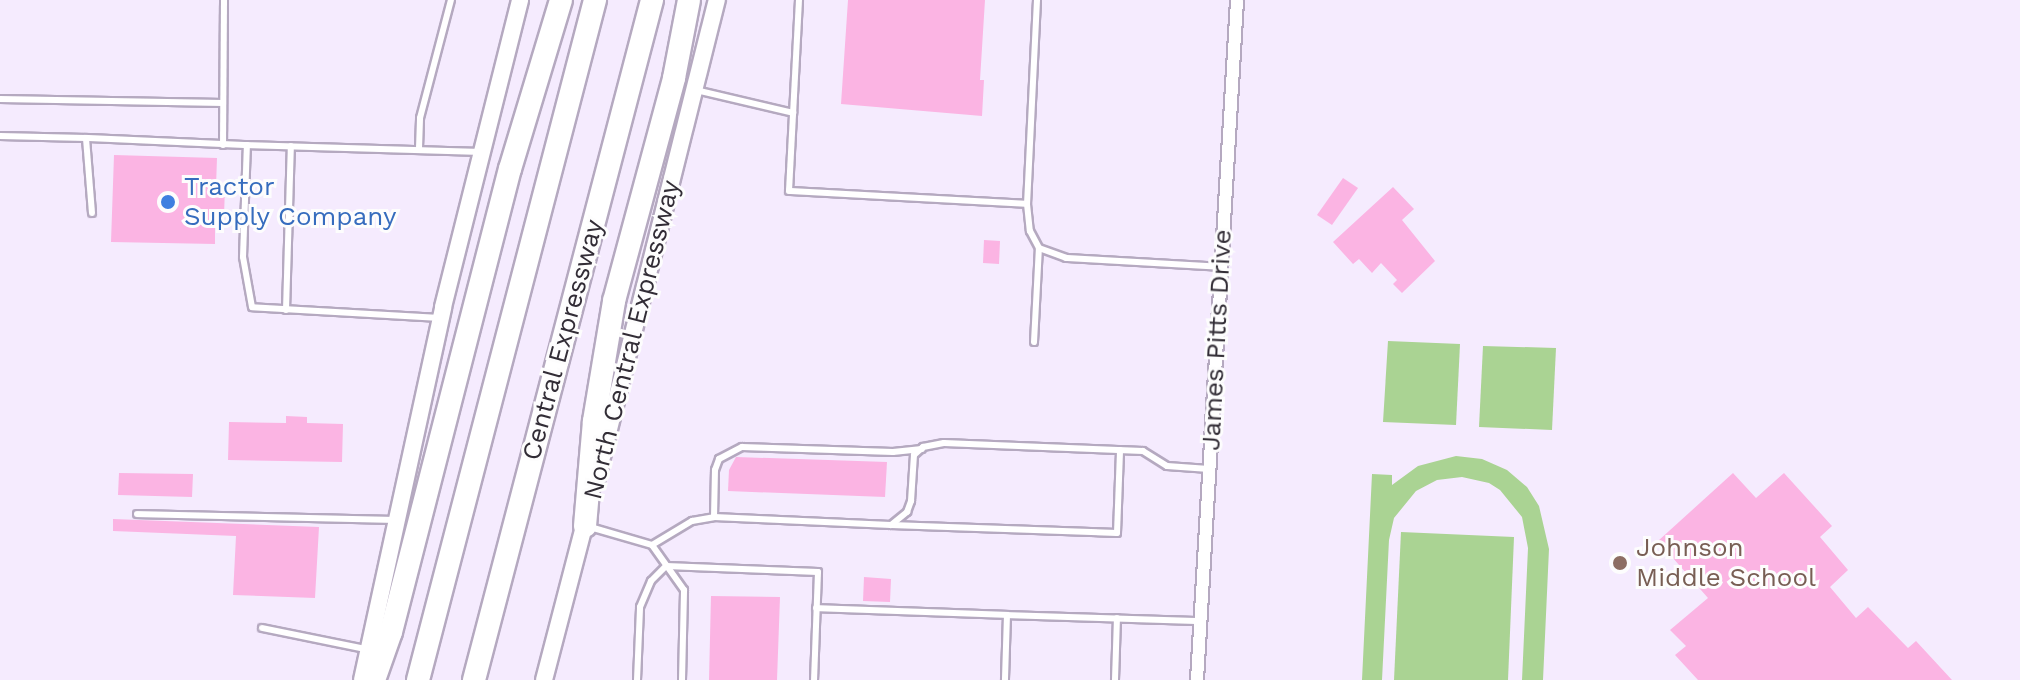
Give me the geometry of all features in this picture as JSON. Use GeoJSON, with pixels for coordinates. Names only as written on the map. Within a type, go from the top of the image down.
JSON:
{"type":"FeatureCollection","features":[{"type":"Feature","properties":{"kind":"highway"},"geometry":{"type":"LineString","coordinates":[[374,680],[391,632],[510,169],[561,0]]}},
{"type":"Feature","properties":{"kind":"highway","name":"Central Expressway"},"geometry":{"type":"LineString","coordinates":[[418,680],[595,0]]}},
{"type":"Feature","properties":{"kind":"highway","name":"Central Expressway"},"geometry":{"type":"LineString","coordinates":[[474,680],[652,0]]}},
{"type":"Feature","properties":{"kind":"highway"},"geometry":{"type":"LineString","coordinates":[[585,526],[594,421],[614,301],[674,78],[689,0]]}},
{"type":"Feature","properties":{"kind":"main road"},"geometry":{"type":"LineString","coordinates":[[362,680],[440,318],[520,0]]}},
{"type":"Feature","properties":{"kind":"main road","name":"North Central Expressway"},"geometry":{"type":"LineString","coordinates":[[544,680],[717,0]]}},
{"type":"Feature","properties":{"kind":"street","name":"James Pitts Drive"},"geometry":{"type":"LineString","coordinates":[[1197,680],[1237,0]]}},
{"type":"Feature","properties":{"kind":"lane"},"geometry":{"type":"LineString","coordinates":[[223,145],[224,0]]}},
{"type":"Feature","properties":{"kind":"lane"},"geometry":{"type":"LineString","coordinates":[[419,148],[420,118],[451,0]]}},
{"type":"Feature","properties":{"kind":"lane"},"geometry":{"type":"LineString","coordinates":[[799,0],[789,191],[1027,204]]}},
{"type":"Feature","properties":{"kind":"lane"},"geometry":{"type":"LineString","coordinates":[[1034,342],[1039,248],[1030,231],[1027,204],[1037,0]]}},
{"type":"Feature","properties":{"kind":"lane"},"geometry":{"type":"LineString","coordinates":[[696,90],[793,113]]}},
{"type":"Feature","properties":{"kind":"lane"},"geometry":{"type":"LineString","coordinates":[[0,99],[223,103]]}},
{"type":"Feature","properties":{"kind":"lane"},"geometry":{"type":"LineString","coordinates":[[0,136],[482,152]]}},
{"type":"Feature","properties":{"kind":"lane"},"geometry":{"type":"LineString","coordinates":[[86,138],[92,213]]}},
{"type":"Feature","properties":{"kind":"lane"},"geometry":{"type":"LineString","coordinates":[[247,145],[243,257],[252,307],[440,318]]}},
{"type":"Feature","properties":{"kind":"lane"},"geometry":{"type":"LineString","coordinates":[[286,310],[291,146]]}},
{"type":"Feature","properties":{"kind":"lane"},"geometry":{"type":"LineString","coordinates":[[1039,248],[1066,258],[1221,267]]}},
{"type":"Feature","properties":{"kind":"lane"},"geometry":{"type":"LineString","coordinates":[[714,517],[715,470],[719,459],[742,447],[893,452],[944,443],[1143,451],[1167,466],[1209,469]]}},
{"type":"Feature","properties":{"kind":"lane"},"geometry":{"type":"LineString","coordinates":[[891,525],[907,512],[911,501],[911,461],[922,449]]}},
{"type":"Feature","properties":{"kind":"lane"},"geometry":{"type":"LineString","coordinates":[[652,545],[692,521],[714,517],[1117,533],[1120,450]]}},
{"type":"Feature","properties":{"kind":"lane"},"geometry":{"type":"LineString","coordinates":[[137,514],[397,520]]}},
{"type":"Feature","properties":{"kind":"lane"},"geometry":{"type":"LineString","coordinates":[[585,526],[652,545],[684,590],[682,680]]}},
{"type":"Feature","properties":{"kind":"lane"},"geometry":{"type":"LineString","coordinates":[[637,680],[640,607],[651,581],[666,566],[818,572],[814,680]]}},
{"type":"Feature","properties":{"kind":"lane"},"geometry":{"type":"LineString","coordinates":[[816,608],[1201,621]]}},
{"type":"Feature","properties":{"kind":"lane"},"geometry":{"type":"LineString","coordinates":[[1005,680],[1007,615]]}},
{"type":"Feature","properties":{"kind":"lane"},"geometry":{"type":"LineString","coordinates":[[1115,680],[1117,618]]}},
{"type":"Feature","properties":{"kind":"lane"},"geometry":{"type":"LineString","coordinates":[[262,628],[369,650]]}},
{"type":"Feature","properties":{"kind":"green space"},"geometry":{"type":"Polygon","coordinates":[[[1388,341],[1460,344],[1456,425],[1383,422],[1388,341]]]}},
{"type":"Feature","properties":{"kind":"green space"},"geometry":{"type":"Polygon","coordinates":[[[1483,346],[1556,348],[1552,430],[1479,427],[1483,346]]]}},
{"type":"Feature","properties":{"kind":"green space"},"geometry":{"type":"Polygon","coordinates":[[[1456,456],[1482,459],[1507,470],[1527,487],[1539,506],[1549,549],[1543,680],[1522,680],[1528,548],[1522,517],[1500,490],[1489,483],[1462,477],[1437,480],[1416,491],[1394,518],[1389,540],[1382,680],[1362,680],[1372,474],[1392,475],[1392,485],[1418,466],[1456,456]]]}},
{"type":"Feature","properties":{"kind":"green space"},"geometry":{"type":"Polygon","coordinates":[[[1401,532],[1514,537],[1508,680],[1394,680],[1401,532]]]}},
{"type":"Feature","properties":{"kind":"building"},"geometry":{"type":"Polygon","coordinates":[[[848,0],[985,0],[980,80],[984,80],[982,116],[841,104],[848,0]]]}},
{"type":"Feature","properties":{"kind":"building","name":"Tractor Supply Company"},"geometry":{"type":"Polygon","coordinates":[[[114,155],[217,158],[216,187],[225,187],[224,216],[215,216],[215,244],[111,242],[114,155]]]}},
{"type":"Feature","properties":{"kind":"building"},"geometry":{"type":"Polygon","coordinates":[[[1343,178],[1358,188],[1332,225],[1317,215],[1343,178]]]}},
{"type":"Feature","properties":{"kind":"building"},"geometry":{"type":"Polygon","coordinates":[[[1393,187],[1414,209],[1402,220],[1435,261],[1402,293],[1393,284],[1397,280],[1381,263],[1372,273],[1359,259],[1353,264],[1333,242],[1393,187]]]}},
{"type":"Feature","properties":{"kind":"building"},"geometry":{"type":"Polygon","coordinates":[[[984,240],[1000,241],[999,264],[983,263],[984,240]]]}},
{"type":"Feature","properties":{"kind":"building"},"geometry":{"type":"Polygon","coordinates":[[[286,416],[307,417],[307,423],[343,424],[342,462],[228,460],[229,422],[286,423],[286,416]]]}},
{"type":"Feature","properties":{"kind":"building"},"geometry":{"type":"Polygon","coordinates":[[[736,457],[887,462],[885,497],[728,491],[729,470],[736,457]]]}},
{"type":"Feature","properties":{"kind":"building"},"geometry":{"type":"Polygon","coordinates":[[[119,473],[193,474],[192,497],[118,495],[119,473]]]}},
{"type":"Feature","properties":{"kind":"building"},"geometry":{"type":"Polygon","coordinates":[[[1733,473],[1756,498],[1784,473],[1832,526],[1820,537],[1848,570],[1830,587],[1856,618],[1868,607],[1908,648],[1916,641],[1952,680],[1698,680],[1675,655],[1686,646],[1670,630],[1708,598],[1658,541],[1733,473]]]}},
{"type":"Feature","properties":{"kind":"building"},"geometry":{"type":"Polygon","coordinates":[[[113,519],[319,527],[315,598],[233,595],[236,536],[113,531],[113,519]]]}},
{"type":"Feature","properties":{"kind":"building"},"geometry":{"type":"Polygon","coordinates":[[[864,577],[891,579],[890,602],[863,601],[864,577]]]}},
{"type":"Feature","properties":{"kind":"building"},"geometry":{"type":"Polygon","coordinates":[[[711,596],[780,597],[777,680],[709,680],[711,596]]]}},
{"type":"Feature","properties":{"kind":"place","name":"Tractor Supply Company"},"geometry":{"type":"Point","coordinates":[168,202]}},
{"type":"Feature","properties":{"kind":"place","name":"Johnson Middle School"},"geometry":{"type":"Point","coordinates":[1620,563]}}]}
